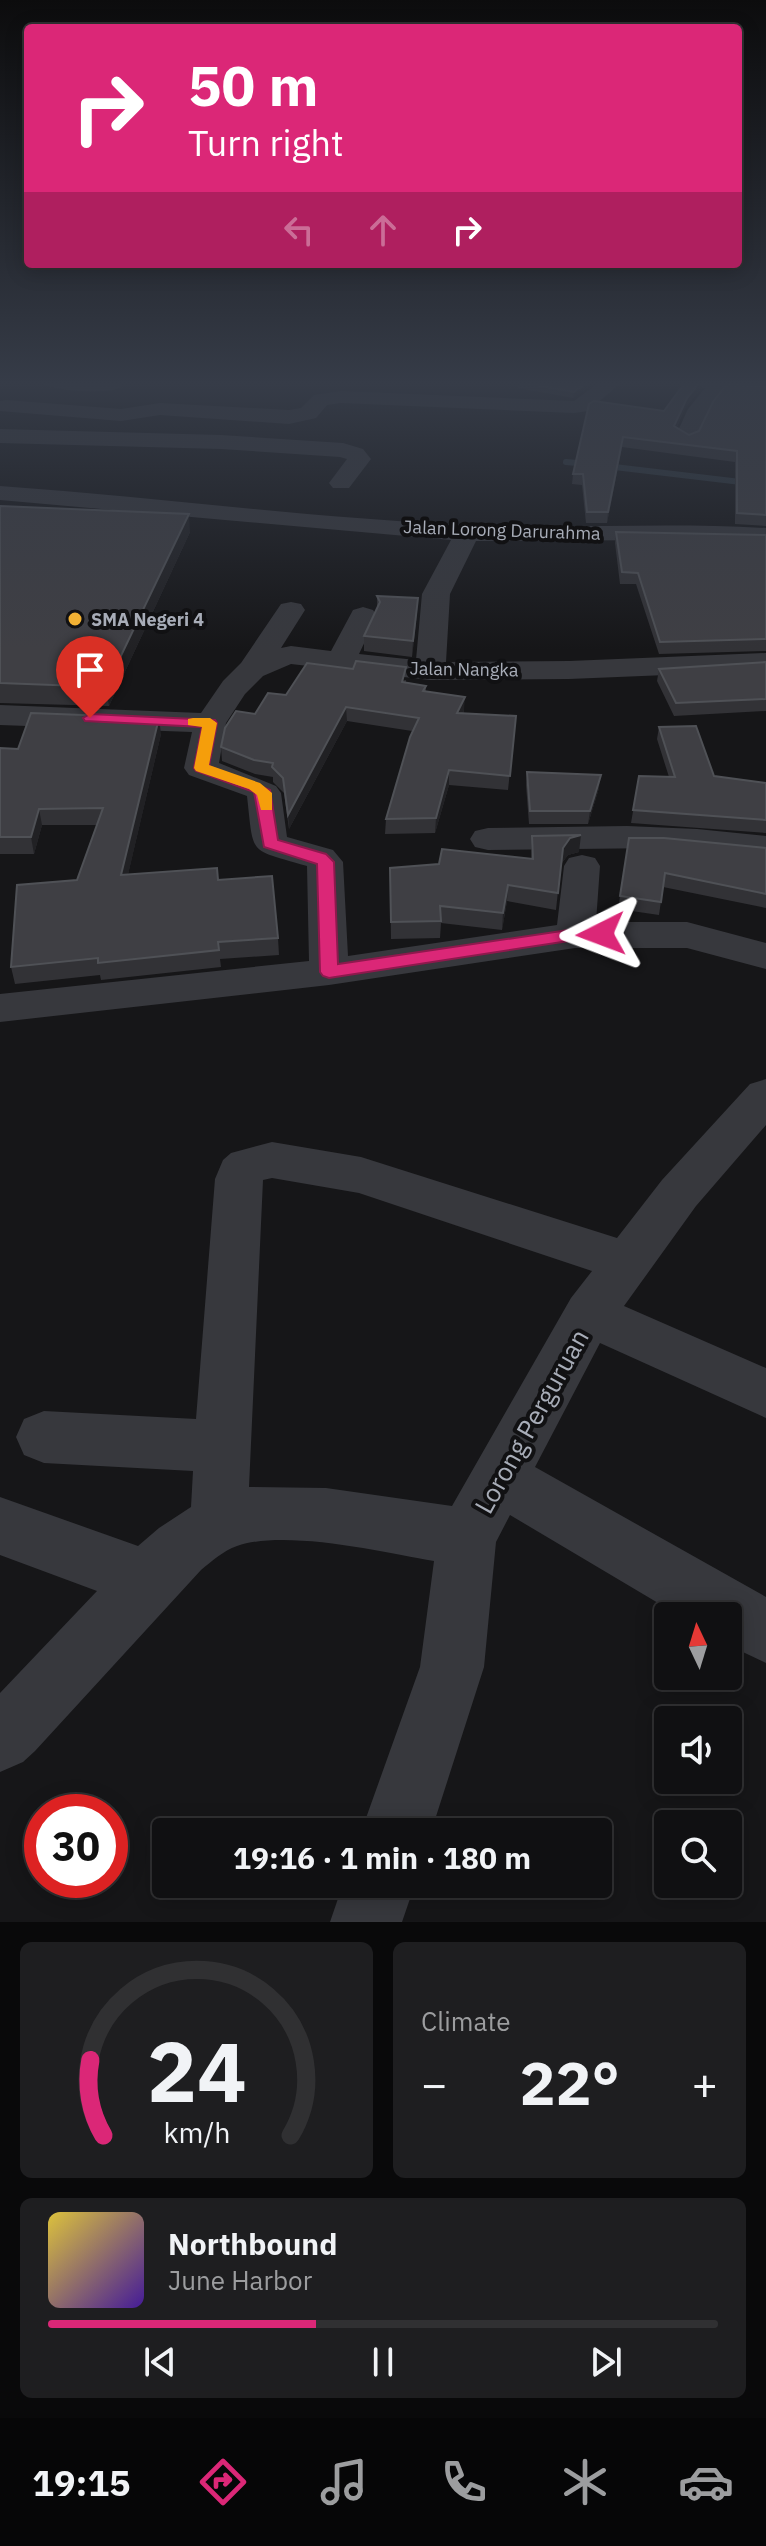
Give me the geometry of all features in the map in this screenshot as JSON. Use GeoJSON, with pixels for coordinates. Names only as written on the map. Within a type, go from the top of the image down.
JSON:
{"type":"FeatureCollection","features":[{"type":"Feature","properties":{"kind":"street"},"geometry":{"type":"LineString","coordinates":[[341,483],[350,471]]}},
{"type":"Feature","properties":{"kind":"street","name":"Jalan Lorong Darurahma"},"geometry":{"type":"LineString","coordinates":[[0,493],[467,533],[595,534],[686,530],[766,536]]}},
{"type":"Feature","properties":{"kind":"street"},"geometry":{"type":"LineString","coordinates":[[430,671],[436,594],[467,533]]}},
{"type":"Feature","properties":{"kind":"street"},"geometry":{"type":"LineString","coordinates":[[291,610],[254,667],[239,681],[210,723],[201,768],[260,789],[264,793],[270,843],[325,862],[329,972]]}},
{"type":"Feature","properties":{"kind":"street"},"geometry":{"type":"LineString","coordinates":[[341,661],[363,616]]}},
{"type":"Feature","properties":{"kind":"street","name":"Jalan Nangka"},"geometry":{"type":"LineString","coordinates":[[254,667],[291,655],[430,671],[569,670],[766,662]]}},
{"type":"Feature","properties":{"kind":"street"},"geometry":{"type":"LineString","coordinates":[[0,715],[210,723]]}},
{"type":"Feature","properties":{"kind":"street"},"geometry":{"type":"LineString","coordinates":[[488,839],[602,835],[686,838],[766,847]]}},
{"type":"Feature","properties":{"kind":"street"},"geometry":{"type":"LineString","coordinates":[[575,935],[582,866]]}},
{"type":"Feature","properties":{"kind":"street"},"geometry":{"type":"LineString","coordinates":[[1,1012],[329,972],[575,935],[687,935],[766,956]]}},
{"type":"Feature","properties":{"kind":"street","name":"Lorong Perguruan"},"geometry":{"type":"LineString","coordinates":[[0,1739],[93,1643],[148,1580],[200,1535],[220,1522],[271,1514],[315,1516],[467,1537],[589,1314],[679,1193],[755,1124]]}},
{"type":"Feature","properties":{"kind":"street"},"geometry":{"type":"LineString","coordinates":[[220,1522],[220,1446],[239,1248],[239,1179],[240,1173],[248,1166],[272,1160],[361,1175],[626,1262]]}},
{"type":"Feature","properties":{"kind":"street"},"geometry":{"type":"LineString","coordinates":[[589,1314],[766,1394]]}},
{"type":"Feature","properties":{"kind":"street"},"geometry":{"type":"LineString","coordinates":[[44,1437],[220,1446]]}},
{"type":"Feature","properties":{"kind":"street"},"geometry":{"type":"LineString","coordinates":[[500,1478],[766,1632]]}},
{"type":"Feature","properties":{"kind":"street"},"geometry":{"type":"LineString","coordinates":[[0,1526],[148,1580]]}},
{"type":"Feature","properties":{"kind":"street"},"geometry":{"type":"LineString","coordinates":[[401,1818],[452,1667],[467,1537]]}},
{"type":"Feature","properties":{"kind":"street"},"geometry":{"type":"LineString","coordinates":[[366,1922],[374,1898]]}},
{"type":"Feature","properties":{"kind":"building"},"geometry":{"type":"Polygon","coordinates":[[[574,471],[616,471],[608,512],[587,512],[583,474],[573,474],[574,471]]]}},
{"type":"Feature","properties":{"kind":"building"},"geometry":{"type":"Polygon","coordinates":[[[737,471],[766,471],[766,515],[737,513],[737,471]]]}},
{"type":"Feature","properties":{"kind":"building","name":"SMA Negeri 4"},"geometry":{"type":"Polygon","coordinates":[[[0,506],[189,514],[106,687],[0,683],[0,506]]]}},
{"type":"Feature","properties":{"kind":"building"},"geometry":{"type":"Polygon","coordinates":[[[616,532],[766,535],[766,639],[660,642],[638,573],[622,572],[616,532]]]}},
{"type":"Feature","properties":{"kind":"building"},"geometry":{"type":"Polygon","coordinates":[[[377,596],[418,598],[413,641],[364,636],[380,602],[377,596]]]}},
{"type":"Feature","properties":{"kind":"building"},"geometry":{"type":"Polygon","coordinates":[[[356,661],[406,667],[402,682],[426,686],[423,691],[465,697],[457,713],[516,716],[510,776],[449,770],[436,818],[386,819],[410,737],[419,718],[346,707],[288,815],[283,778],[272,767],[273,763],[254,760],[221,747],[225,728],[236,711],[255,714],[268,693],[286,695],[307,663],[353,669],[356,661]]]}},
{"type":"Feature","properties":{"kind":"building"},"geometry":{"type":"Polygon","coordinates":[[[766,662],[766,699],[676,703],[659,669],[766,662]]]}},
{"type":"Feature","properties":{"kind":"building"},"geometry":{"type":"Polygon","coordinates":[[[31,713],[159,718],[121,875],[217,868],[218,880],[272,876],[278,938],[218,942],[219,950],[98,963],[98,958],[11,967],[17,885],[77,880],[103,808],[39,809],[31,837],[0,837],[0,748],[18,749],[31,713]]]}},
{"type":"Feature","properties":{"kind":"building"},"geometry":{"type":"Polygon","coordinates":[[[696,726],[714,776],[766,783],[766,820],[633,810],[639,776],[675,777],[659,727],[696,726]]]}},
{"type":"Feature","properties":{"kind":"building"},"geometry":{"type":"Polygon","coordinates":[[[527,772],[601,775],[590,811],[530,811],[527,772]]]}},
{"type":"Feature","properties":{"kind":"building"},"geometry":{"type":"Polygon","coordinates":[[[581,835],[570,838],[563,848],[558,893],[508,885],[503,913],[440,906],[441,921],[391,922],[390,868],[439,864],[442,849],[533,859],[532,836],[581,835]]]}},
{"type":"Feature","properties":{"kind":"building"},"geometry":{"type":"Polygon","coordinates":[[[629,838],[664,838],[766,848],[766,894],[665,873],[661,902],[620,896],[629,838]]]}},
{"type":"Feature","properties":{"kind":"waterway"},"geometry":{"type":"LineString","coordinates":[[646,471],[766,485]]}},
{"type":"Feature","properties":{"kind":"slow traffic"},"geometry":{"type":"LineString","coordinates":[[193,722],[210,723],[201,768],[255,786],[264,793],[266,806]]}},
{"type":"Feature","properties":{"kind":"place","name":"SMA Negeri 4"},"geometry":{"type":"Point","coordinates":[75,619]}},
{"type":"Feature","properties":{"kind":"route"},"geometry":{"type":"LineString","coordinates":[[90,718],[210,723],[201,768],[260,789],[264,793],[270,843],[325,862],[328,877],[329,972],[575,935],[601,934]]}}]}
